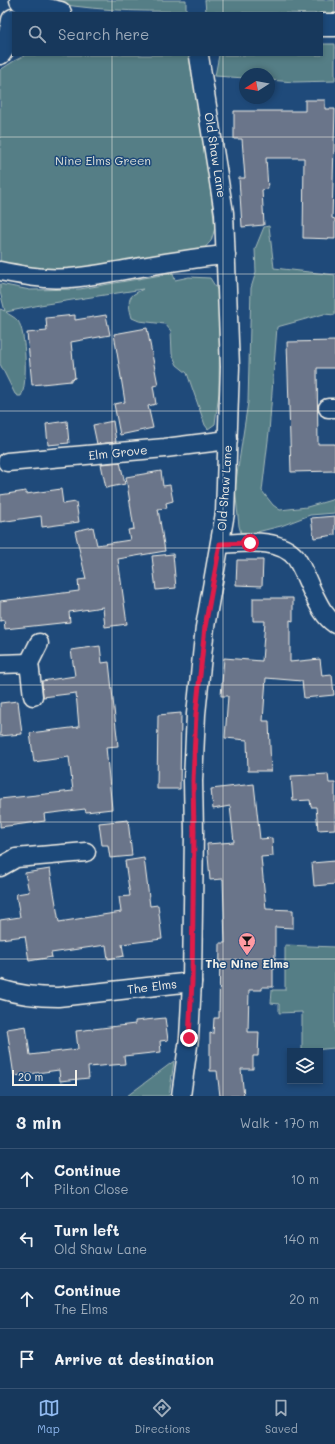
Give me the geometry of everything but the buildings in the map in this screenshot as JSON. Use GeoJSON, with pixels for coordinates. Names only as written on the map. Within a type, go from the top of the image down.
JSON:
{"type":"FeatureCollection","features":[{"type":"Feature","properties":{"kind":"main road"},"geometry":{"type":"LineString","coordinates":[[9,0],[12,6],[12,12]]}},
{"type":"Feature","properties":{"kind":"main road"},"geometry":{"type":"LineString","coordinates":[[21,0],[43,9],[56,12]]}},
{"type":"Feature","properties":{"kind":"main road"},"geometry":{"type":"LineString","coordinates":[[323,25],[335,26]]}},
{"type":"Feature","properties":{"kind":"main road"},"geometry":{"type":"LineString","coordinates":[[5,50],[12,27]]}},
{"type":"Feature","properties":{"kind":"street","name":"Old Shaw Lane"},"geometry":{"type":"LineString","coordinates":[[192,982],[194,832],[193,781],[196,714],[205,627],[225,513],[230,346],[224,213],[199,56]]}},
{"type":"Feature","properties":{"kind":"street"},"geometry":{"type":"LineString","coordinates":[[0,271],[46,278],[64,278],[86,276],[180,260],[226,255]]}},
{"type":"Feature","properties":{"kind":"street","name":"Elm Grove"},"geometry":{"type":"LineString","coordinates":[[7,462],[158,449],[228,440]]}},
{"type":"Feature","properties":{"kind":"street"},"geometry":{"type":"LineString","coordinates":[[220,544],[264,543],[287,550],[295,558],[302,569],[314,595],[326,615],[335,624]]}},
{"type":"Feature","properties":{"kind":"street"},"geometry":{"type":"LineString","coordinates":[[33,696],[29,663],[39,643]]}},
{"type":"Feature","properties":{"kind":"street"},"geometry":{"type":"LineString","coordinates":[[0,664],[29,663]]}},
{"type":"Feature","properties":{"kind":"street"},"geometry":{"type":"LineString","coordinates":[[0,867],[16,858],[86,852]]}},
{"type":"Feature","properties":{"kind":"street","name":"The Elms"},"geometry":{"type":"LineString","coordinates":[[0,989],[15,994],[36,997],[58,997],[192,982],[189,1038],[181,1096]]}},
{"type":"Feature","properties":{"kind":"green space"},"geometry":{"type":"Polygon","coordinates":[[[37,0],[186,0],[186,11],[111,10],[37,0]]]}},
{"type":"Feature","properties":{"kind":"green space"},"geometry":{"type":"Polygon","coordinates":[[[205,0],[335,0],[335,14],[323,14],[323,12],[206,12],[205,0]]]}},
{"type":"Feature","properties":{"kind":"green space"},"geometry":{"type":"Polygon","coordinates":[[[323,44],[335,44],[335,81],[294,82],[275,80],[275,68],[239,68],[239,78],[215,76],[219,56],[323,56],[323,44]]]}},
{"type":"Feature","properties":{"kind":"green space","name":"Nine Elms Green"},"geometry":{"type":"Polygon","coordinates":[[[24,56],[189,56],[209,176],[215,228],[211,241],[199,254],[90,267],[59,269],[29,268],[0,262],[0,70],[24,56]]]}},
{"type":"Feature","properties":{"kind":"green space"},"geometry":{"type":"Polygon","coordinates":[[[269,226],[274,268],[335,275],[335,315],[324,314],[277,327],[269,432],[262,491],[273,505],[280,510],[307,507],[335,499],[335,513],[310,515],[281,526],[257,532],[241,533],[235,488],[248,402],[251,288],[256,272],[255,249],[264,227],[269,226]]]}},
{"type":"Feature","properties":{"kind":"green space"},"geometry":{"type":"Polygon","coordinates":[[[173,273],[175,280],[189,277],[210,278],[220,294],[219,393],[215,424],[208,429],[205,425],[187,373],[177,365],[172,354],[171,331],[165,324],[139,321],[132,318],[129,305],[130,299],[134,294],[143,289],[40,305],[6,312],[18,321],[23,335],[25,381],[21,396],[15,394],[0,364],[0,309],[5,311],[0,292],[0,284],[30,290],[80,289],[173,273]]]}},
{"type":"Feature","properties":{"kind":"green space"},"geometry":{"type":"Polygon","coordinates":[[[285,945],[335,947],[335,1048],[302,1048],[302,1012],[279,1013],[279,1004],[271,1003],[272,990],[285,990],[285,945]]]}},
{"type":"Feature","properties":{"kind":"green space"},"geometry":{"type":"Polygon","coordinates":[[[174,1061],[169,1096],[127,1096],[174,1061]]]}},
{"type":"Feature","properties":{"kind":"place","name":"The Nine Elms"},"geometry":{"type":"Point","coordinates":[247,956]}},
{"type":"Feature","properties":{"kind":"route"},"geometry":{"type":"LineString","coordinates":[[189,1038],[192,982],[194,749],[205,627],[220,544],[250,543]]}}]}
